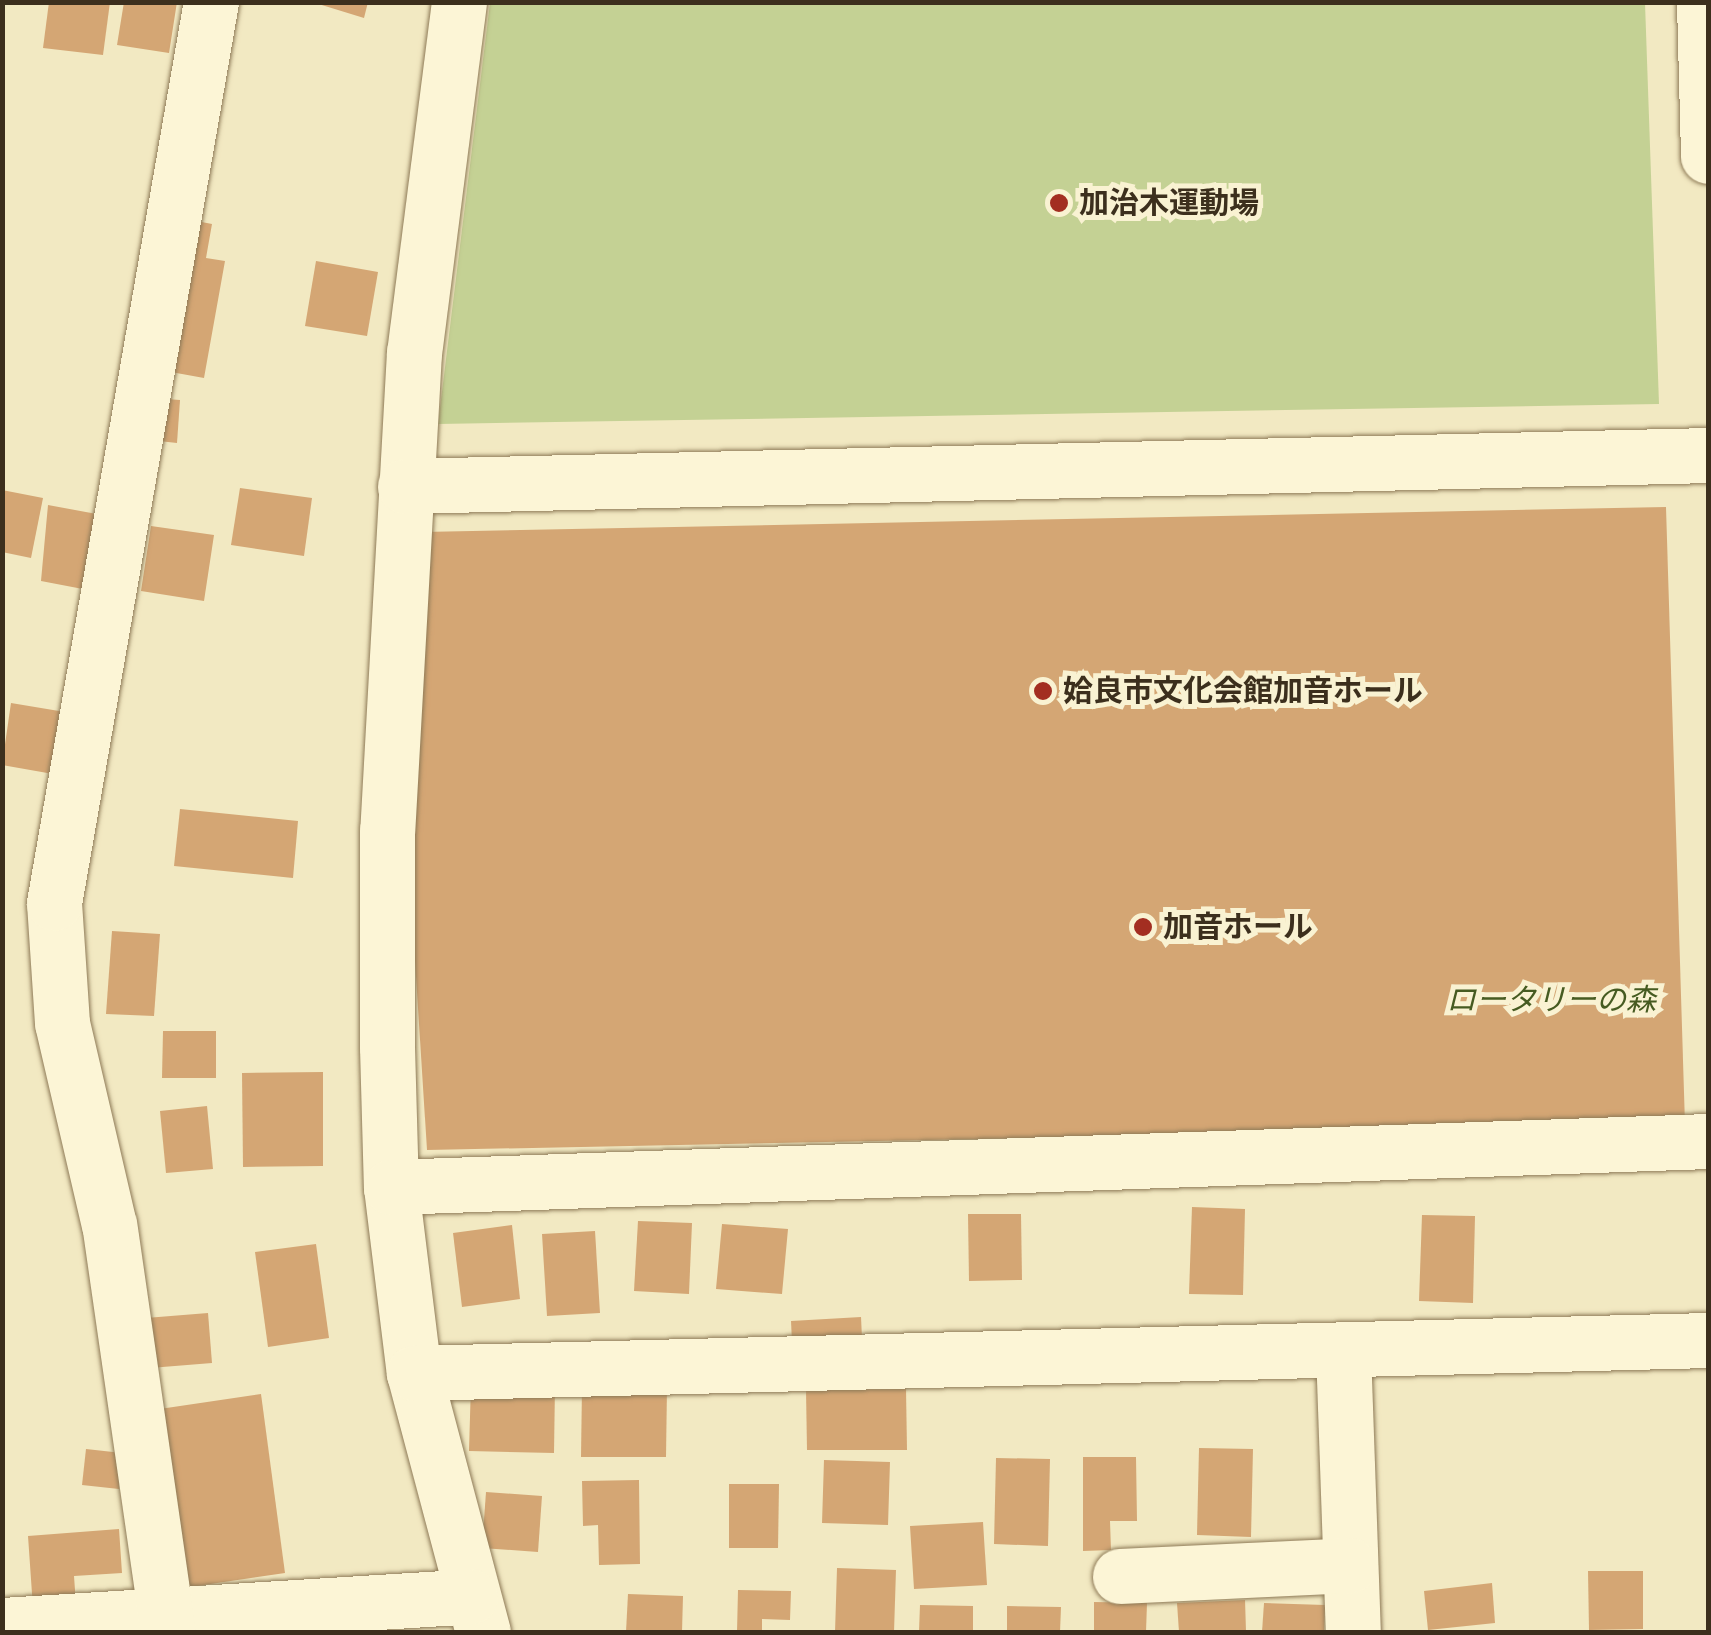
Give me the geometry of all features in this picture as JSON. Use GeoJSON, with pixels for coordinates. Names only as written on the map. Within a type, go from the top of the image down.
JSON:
{"type":"FeatureCollection","features":[{"type":"Feature","properties":{"kind":"street"},"geometry":{"type":"LineString","coordinates":[[167,1626],[110,1225],[62,1024],[54,903],[211,2]]}},
{"type":"Feature","properties":{"kind":"street"},"geometry":{"type":"LineString","coordinates":[[2,1625],[167,1626],[476,1614],[414,1373],[391,1187],[387,830],[414,352],[459,2]]}},
{"type":"Feature","properties":{"kind":"street"},"geometry":{"type":"LineString","coordinates":[[1704,2],[1708,156]]}},
{"type":"Feature","properties":{"kind":"street"},"geometry":{"type":"LineString","coordinates":[[405,486],[1708,455]]}},
{"type":"Feature","properties":{"kind":"street"},"geometry":{"type":"LineString","coordinates":[[391,1187],[1708,1140]]}},
{"type":"Feature","properties":{"kind":"street"},"geometry":{"type":"LineString","coordinates":[[414,1373],[1708,1340]]}},
{"type":"Feature","properties":{"kind":"street"},"geometry":{"type":"LineString","coordinates":[[1344,1350],[1352,1632]]}},
{"type":"Feature","properties":{"kind":"street"},"geometry":{"type":"LineString","coordinates":[[1120,1576],[1350,1565]]}},
{"type":"Feature","properties":{"kind":"green space","name":"加治木運動場"},"geometry":{"type":"Polygon","coordinates":[[[490,3],[1645,3],[1659,404],[438,424],[490,3]]]}},
{"type":"Feature","properties":{"kind":"building"},"geometry":{"type":"Polygon","coordinates":[[[49,2],[110,2],[103,55],[43,48],[49,2]]]}},
{"type":"Feature","properties":{"kind":"building"},"geometry":{"type":"Polygon","coordinates":[[[124,2],[177,2],[169,53],[117,45],[124,2]]]}},
{"type":"Feature","properties":{"kind":"building"},"geometry":{"type":"Polygon","coordinates":[[[312,2],[368,2],[364,18],[312,2]]]}},
{"type":"Feature","properties":{"kind":"building"},"geometry":{"type":"Polygon","coordinates":[[[186,219],[212,224],[206,258],[225,261],[204,378],[160,370],[186,219]]]}},
{"type":"Feature","properties":{"kind":"building"},"geometry":{"type":"Polygon","coordinates":[[[316,261],[378,272],[367,336],[305,326],[316,261]]]}},
{"type":"Feature","properties":{"kind":"building"},"geometry":{"type":"Polygon","coordinates":[[[153,398],[180,400],[177,443],[150,440],[153,398]]]}},
{"type":"Feature","properties":{"kind":"building"},"geometry":{"type":"Polygon","coordinates":[[[240,488],[312,498],[304,556],[231,545],[240,488]]]}},
{"type":"Feature","properties":{"kind":"building"},"geometry":{"type":"Polygon","coordinates":[[[2,490],[43,498],[31,558],[2,552],[2,490]]]}},
{"type":"Feature","properties":{"kind":"building"},"geometry":{"type":"Polygon","coordinates":[[[48,505],[102,515],[88,590],[41,581],[48,505]]]}},
{"type":"Feature","properties":{"kind":"building","name":"姶良市文化会館加音ホール"},"geometry":{"type":"Polygon","coordinates":[[[1666,507],[1685,1125],[427,1150],[408,850],[422,532],[1666,507]]]}},
{"type":"Feature","properties":{"kind":"building"},"geometry":{"type":"Polygon","coordinates":[[[151,526],[214,535],[204,601],[141,591],[151,526]]]}},
{"type":"Feature","properties":{"kind":"building"},"geometry":{"type":"Polygon","coordinates":[[[11,703],[65,712],[53,774],[2,765],[11,703]]]}},
{"type":"Feature","properties":{"kind":"building"},"geometry":{"type":"Polygon","coordinates":[[[180,809],[298,821],[293,878],[174,866],[180,809]]]}},
{"type":"Feature","properties":{"kind":"building"},"geometry":{"type":"Polygon","coordinates":[[[112,931],[160,934],[154,1016],[106,1014],[112,931]]]}},
{"type":"Feature","properties":{"kind":"building"},"geometry":{"type":"Polygon","coordinates":[[[163,1031],[216,1031],[216,1078],[162,1078],[163,1031]]]}},
{"type":"Feature","properties":{"kind":"building"},"geometry":{"type":"Polygon","coordinates":[[[323,1072],[323,1166],[243,1167],[242,1073],[323,1072]]]}},
{"type":"Feature","properties":{"kind":"building"},"geometry":{"type":"Polygon","coordinates":[[[207,1106],[213,1169],[166,1173],[160,1111],[207,1106]]]}},
{"type":"Feature","properties":{"kind":"building"},"geometry":{"type":"Polygon","coordinates":[[[1192,1207],[1245,1209],[1243,1295],[1189,1294],[1192,1207]]]}},
{"type":"Feature","properties":{"kind":"building"},"geometry":{"type":"Polygon","coordinates":[[[968,1214],[1021,1214],[1022,1280],[969,1281],[968,1214]]]}},
{"type":"Feature","properties":{"kind":"building"},"geometry":{"type":"Polygon","coordinates":[[[1422,1215],[1475,1216],[1473,1303],[1419,1301],[1422,1215]]]}},
{"type":"Feature","properties":{"kind":"building"},"geometry":{"type":"Polygon","coordinates":[[[638,1221],[692,1223],[689,1294],[634,1291],[638,1221]]]}},
{"type":"Feature","properties":{"kind":"building"},"geometry":{"type":"Polygon","coordinates":[[[722,1224],[788,1229],[782,1294],[716,1289],[722,1224]]]}},
{"type":"Feature","properties":{"kind":"building"},"geometry":{"type":"Polygon","coordinates":[[[512,1225],[520,1299],[462,1307],[453,1233],[512,1225]]]}},
{"type":"Feature","properties":{"kind":"building"},"geometry":{"type":"Polygon","coordinates":[[[595,1231],[600,1313],[547,1316],[542,1234],[595,1231]]]}},
{"type":"Feature","properties":{"kind":"building"},"geometry":{"type":"Polygon","coordinates":[[[316,1244],[329,1338],[268,1347],[255,1252],[316,1244]]]}},
{"type":"Feature","properties":{"kind":"building"},"geometry":{"type":"Polygon","coordinates":[[[208,1313],[212,1363],[150,1368],[146,1318],[208,1313]]]}},
{"type":"Feature","properties":{"kind":"building"},"geometry":{"type":"Polygon","coordinates":[[[861,1317],[862,1338],[792,1342],[791,1321],[861,1317]]]}},
{"type":"Feature","properties":{"kind":"building"},"geometry":{"type":"Polygon","coordinates":[[[471,1383],[555,1385],[554,1453],[469,1451],[471,1383]]]}},
{"type":"Feature","properties":{"kind":"building"},"geometry":{"type":"Polygon","coordinates":[[[582,1387],[667,1387],[666,1457],[581,1457],[582,1387]]]}},
{"type":"Feature","properties":{"kind":"building"},"geometry":{"type":"Polygon","coordinates":[[[906,1389],[907,1450],[807,1450],[806,1390],[906,1389]]]}},
{"type":"Feature","properties":{"kind":"building"},"geometry":{"type":"Polygon","coordinates":[[[261,1394],[285,1573],[177,1589],[153,1410],[261,1394]]]}},
{"type":"Feature","properties":{"kind":"building"},"geometry":{"type":"Polygon","coordinates":[[[1199,1448],[1253,1449],[1251,1537],[1197,1535],[1199,1448]]]}},
{"type":"Feature","properties":{"kind":"building"},"geometry":{"type":"Polygon","coordinates":[[[86,1449],[122,1453],[119,1489],[82,1485],[86,1449]]]}},
{"type":"Feature","properties":{"kind":"building"},"geometry":{"type":"Polygon","coordinates":[[[1083,1457],[1136,1457],[1137,1521],[1110,1521],[1111,1550],[1083,1551],[1083,1457]]]}},
{"type":"Feature","properties":{"kind":"building"},"geometry":{"type":"Polygon","coordinates":[[[996,1458],[1050,1459],[1048,1546],[994,1544],[996,1458]]]}},
{"type":"Feature","properties":{"kind":"building"},"geometry":{"type":"Polygon","coordinates":[[[824,1460],[890,1462],[888,1525],[822,1523],[824,1460]]]}},
{"type":"Feature","properties":{"kind":"building"},"geometry":{"type":"Polygon","coordinates":[[[639,1480],[640,1564],[599,1565],[598,1525],[583,1526],[582,1481],[639,1480]]]}},
{"type":"Feature","properties":{"kind":"building"},"geometry":{"type":"Polygon","coordinates":[[[729,1484],[779,1484],[778,1548],[729,1548],[729,1484]]]}},
{"type":"Feature","properties":{"kind":"building"},"geometry":{"type":"Polygon","coordinates":[[[486,1492],[542,1496],[538,1552],[482,1548],[486,1492]]]}},
{"type":"Feature","properties":{"kind":"building"},"geometry":{"type":"Polygon","coordinates":[[[983,1522],[987,1585],[914,1589],[910,1526],[983,1522]]]}},
{"type":"Feature","properties":{"kind":"building"},"geometry":{"type":"Polygon","coordinates":[[[119,1529],[122,1573],[74,1576],[76,1604],[33,1608],[28,1536],[119,1529]]]}},
{"type":"Feature","properties":{"kind":"building"},"geometry":{"type":"Polygon","coordinates":[[[837,1568],[896,1570],[894,1632],[835,1632],[837,1568]]]}},
{"type":"Feature","properties":{"kind":"building"},"geometry":{"type":"Polygon","coordinates":[[[1588,1571],[1643,1571],[1643,1629],[1589,1630],[1588,1571]]]}},
{"type":"Feature","properties":{"kind":"building"},"geometry":{"type":"Polygon","coordinates":[[[1492,1583],[1495,1623],[1428,1630],[1424,1591],[1492,1583]]]}},
{"type":"Feature","properties":{"kind":"building"},"geometry":{"type":"Polygon","coordinates":[[[738,1590],[791,1591],[790,1620],[762,1619],[762,1632],[737,1632],[738,1590]]]}},
{"type":"Feature","properties":{"kind":"building"},"geometry":{"type":"Polygon","coordinates":[[[628,1594],[683,1596],[682,1632],[626,1632],[628,1594]]]}},
{"type":"Feature","properties":{"kind":"building"},"geometry":{"type":"Polygon","coordinates":[[[1245,1600],[1246,1632],[1179,1632],[1177,1603],[1245,1600]]]}},
{"type":"Feature","properties":{"kind":"building"},"geometry":{"type":"Polygon","coordinates":[[[1094,1602],[1147,1603],[1146,1632],[1094,1632],[1094,1602]]]}},
{"type":"Feature","properties":{"kind":"building"},"geometry":{"type":"Polygon","coordinates":[[[1264,1603],[1325,1605],[1324,1632],[1262,1632],[1264,1603]]]}},
{"type":"Feature","properties":{"kind":"building"},"geometry":{"type":"Polygon","coordinates":[[[920,1605],[973,1606],[973,1632],[919,1632],[920,1605]]]}},
{"type":"Feature","properties":{"kind":"building"},"geometry":{"type":"Polygon","coordinates":[[[1007,1606],[1061,1607],[1060,1632],[1007,1632],[1007,1606]]]}},
{"type":"Feature","properties":{"kind":"place","name":"加治木運動場"},"geometry":{"type":"Point","coordinates":[1059,203]}},
{"type":"Feature","properties":{"kind":"place","name":"姶良市文化会館加音ホール"},"geometry":{"type":"Point","coordinates":[1043,691]}},
{"type":"Feature","properties":{"kind":"place","name":"加音ホール"},"geometry":{"type":"Point","coordinates":[1143,927]}},
{"type":"Feature","properties":{"kind":"park label","name":"ロータリーの森"},"geometry":{"type":"Point","coordinates":[1551,1000]}}]}
